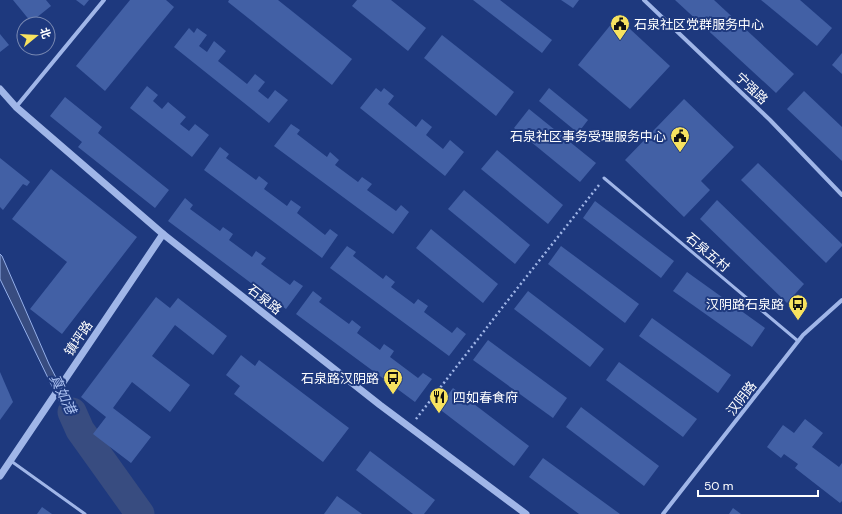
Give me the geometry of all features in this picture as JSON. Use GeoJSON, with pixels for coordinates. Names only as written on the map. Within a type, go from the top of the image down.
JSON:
{"type":"FeatureCollection","features":[{"type":"Feature","properties":{"kind":"street"},"geometry":{"type":"LineString","coordinates":[[16,107],[104,0]]}},
{"type":"Feature","properties":{"kind":"street","name":"宁强路"},"geometry":{"type":"LineString","coordinates":[[644,0],[770,120],[842,195]]}},
{"type":"Feature","properties":{"kind":"street","name":"石泉路"},"geometry":{"type":"LineString","coordinates":[[0,88],[16,107],[163,234],[380,405],[526,514]]}},
{"type":"Feature","properties":{"kind":"street","name":"镇坪路"},"geometry":{"type":"LineString","coordinates":[[0,476],[163,234]]}},
{"type":"Feature","properties":{"kind":"street","name":"汉阴路"},"geometry":{"type":"LineString","coordinates":[[663,514],[803,335],[842,300]]}},
{"type":"Feature","properties":{"kind":"lane","name":"石泉五村"},"geometry":{"type":"LineString","coordinates":[[604,178],[798,341]]}},
{"type":"Feature","properties":{"kind":"lane"},"geometry":{"type":"LineString","coordinates":[[10,461],[85,514]]}},
{"type":"Feature","properties":{"kind":"path"},"geometry":{"type":"LineString","coordinates":[[410,427],[604,178]]}},
{"type":"Feature","properties":{"kind":"water"},"geometry":{"type":"Polygon","coordinates":[[[0,254],[49,364],[89,441],[140,514],[130,514],[82,448],[0,279],[0,254]]]}},
{"type":"Feature","properties":{"kind":"building"},"geometry":{"type":"Polygon","coordinates":[[[13,0],[46,0],[51,6],[38,16],[26,16],[13,0]]]}},
{"type":"Feature","properties":{"kind":"building"},"geometry":{"type":"Polygon","coordinates":[[[76,0],[89,0],[84,6],[76,0]]]}},
{"type":"Feature","properties":{"kind":"building"},"geometry":{"type":"Polygon","coordinates":[[[130,0],[166,0],[174,7],[105,91],[76,66],[130,0]]]}},
{"type":"Feature","properties":{"kind":"building"},"geometry":{"type":"Polygon","coordinates":[[[229,0],[278,0],[352,59],[332,85],[228,2],[229,0]]]}},
{"type":"Feature","properties":{"kind":"building"},"geometry":{"type":"Polygon","coordinates":[[[357,0],[391,0],[426,28],[408,51],[352,6],[357,0]]]}},
{"type":"Feature","properties":{"kind":"building"},"geometry":{"type":"Polygon","coordinates":[[[473,0],[500,0],[552,40],[542,53],[473,0]]]}},
{"type":"Feature","properties":{"kind":"building"},"geometry":{"type":"Polygon","coordinates":[[[561,0],[579,0],[573,8],[561,0]]]}},
{"type":"Feature","properties":{"kind":"building"},"geometry":{"type":"Polygon","coordinates":[[[675,0],[714,0],[794,74],[776,93],[675,0]]]}},
{"type":"Feature","properties":{"kind":"building"},"geometry":{"type":"Polygon","coordinates":[[[761,0],[800,0],[832,28],[817,46],[761,0]]]}},
{"type":"Feature","properties":{"kind":"building","name":"石泉社区党群服务中心"},"geometry":{"type":"Polygon","coordinates":[[[617,17],[670,66],[630,109],[578,65],[617,17]]]}},
{"type":"Feature","properties":{"kind":"building"},"geometry":{"type":"Polygon","coordinates":[[[189,28],[194,33],[197,28],[207,35],[199,46],[207,52],[214,41],[226,51],[218,61],[247,84],[255,74],[265,82],[258,91],[268,99],[275,90],[288,100],[269,123],[174,47],[189,28]]]}},
{"type":"Feature","properties":{"kind":"building"},"geometry":{"type":"Polygon","coordinates":[[[0,34],[9,45],[0,52],[0,34]]]}},
{"type":"Feature","properties":{"kind":"building"},"geometry":{"type":"Polygon","coordinates":[[[442,35],[514,92],[496,116],[424,58],[442,35]]]}},
{"type":"Feature","properties":{"kind":"building"},"geometry":{"type":"Polygon","coordinates":[[[842,53],[842,74],[832,65],[842,53]]]}},
{"type":"Feature","properties":{"kind":"building"},"geometry":{"type":"Polygon","coordinates":[[[147,86],[158,95],[153,101],[162,109],[168,102],[186,117],[180,124],[189,131],[195,124],[209,135],[192,157],[130,108],[147,86]]]}},
{"type":"Feature","properties":{"kind":"building"},"geometry":{"type":"Polygon","coordinates":[[[376,88],[381,92],[384,88],[394,96],[388,104],[416,127],[422,119],[432,127],[426,135],[443,149],[450,140],[464,152],[445,176],[360,108],[376,88]]]}},
{"type":"Feature","properties":{"kind":"building"},"geometry":{"type":"Polygon","coordinates":[[[549,88],[588,120],[578,133],[539,101],[549,88]]]}},
{"type":"Feature","properties":{"kind":"building"},"geometry":{"type":"Polygon","coordinates":[[[804,91],[842,127],[842,161],[787,109],[804,91]]]}},
{"type":"Feature","properties":{"kind":"building"},"geometry":{"type":"Polygon","coordinates":[[[65,97],[102,127],[98,133],[169,190],[155,208],[78,147],[82,142],[50,116],[65,97]]]}},
{"type":"Feature","properties":{"kind":"building","name":"石泉社区事务受理服务中心"},"geometry":{"type":"Polygon","coordinates":[[[684,99],[734,147],[701,181],[710,190],[684,217],[625,160],[684,99]]]}},
{"type":"Feature","properties":{"kind":"building"},"geometry":{"type":"Polygon","coordinates":[[[529,109],[596,163],[580,182],[514,128],[529,109]]]}},
{"type":"Feature","properties":{"kind":"building"},"geometry":{"type":"Polygon","coordinates":[[[291,124],[300,130],[297,134],[327,157],[330,152],[339,160],[335,165],[358,182],[362,177],[372,184],[367,190],[396,211],[401,205],[409,212],[393,234],[274,146],[291,124]]]}},
{"type":"Feature","properties":{"kind":"building"},"geometry":{"type":"Polygon","coordinates":[[[220,147],[229,154],[226,158],[256,180],[259,176],[268,183],[264,189],[287,206],[291,200],[301,207],[297,213],[325,235],[330,229],[338,235],[322,258],[204,170],[220,147]]]}},
{"type":"Feature","properties":{"kind":"building"},"geometry":{"type":"Polygon","coordinates":[[[497,150],[563,205],[548,224],[481,169],[497,150]]]}},
{"type":"Feature","properties":{"kind":"building"},"geometry":{"type":"Polygon","coordinates":[[[0,158],[30,182],[27,186],[23,184],[3,210],[0,207],[0,158]]]}},
{"type":"Feature","properties":{"kind":"building"},"geometry":{"type":"Polygon","coordinates":[[[758,163],[842,244],[842,246],[826,263],[741,180],[758,163]]]}},
{"type":"Feature","properties":{"kind":"building"},"geometry":{"type":"Polygon","coordinates":[[[51,169],[137,237],[62,334],[30,309],[67,262],[12,219],[51,169]]]}},
{"type":"Feature","properties":{"kind":"building"},"geometry":{"type":"Polygon","coordinates":[[[464,190],[530,245],[515,264],[448,209],[464,190]]]}},
{"type":"Feature","properties":{"kind":"building"},"geometry":{"type":"Polygon","coordinates":[[[185,198],[193,205],[190,209],[220,231],[223,227],[233,234],[229,240],[252,257],[256,251],[266,258],[261,264],[290,285],[294,280],[303,286],[286,309],[168,221],[185,198]]]}},
{"type":"Feature","properties":{"kind":"building"},"geometry":{"type":"Polygon","coordinates":[[[717,200],[804,284],[787,303],[700,219],[717,200]]]}},
{"type":"Feature","properties":{"kind":"building"},"geometry":{"type":"Polygon","coordinates":[[[595,201],[674,261],[661,278],[583,218],[595,201]]]}},
{"type":"Feature","properties":{"kind":"building"},"geometry":{"type":"Polygon","coordinates":[[[431,229],[498,284],[483,303],[416,248],[431,229]]]}},
{"type":"Feature","properties":{"kind":"building"},"geometry":{"type":"Polygon","coordinates":[[[347,246],[356,252],[353,256],[383,279],[386,275],[395,282],[391,287],[414,304],[418,299],[428,306],[424,312],[452,333],[457,327],[466,334],[449,356],[330,268],[347,246]]]}},
{"type":"Feature","properties":{"kind":"building"},"geometry":{"type":"Polygon","coordinates":[[[561,246],[639,304],[625,323],[548,264],[561,246]]]}},
{"type":"Feature","properties":{"kind":"building"},"geometry":{"type":"Polygon","coordinates":[[[687,272],[765,328],[752,347],[673,291],[687,272]]]}},
{"type":"Feature","properties":{"kind":"building"},"geometry":{"type":"Polygon","coordinates":[[[313,291],[322,298],[319,302],[349,324],[352,320],[361,327],[357,333],[380,350],[384,344],[394,351],[390,357],[418,378],[423,373],[432,379],[415,402],[296,314],[313,291]]]}},
{"type":"Feature","properties":{"kind":"building"},"geometry":{"type":"Polygon","coordinates":[[[528,291],[604,349],[590,367],[514,309],[528,291]]]}},
{"type":"Feature","properties":{"kind":"building"},"geometry":{"type":"Polygon","coordinates":[[[156,297],[170,308],[178,298],[227,336],[213,355],[175,325],[152,356],[190,385],[170,412],[132,382],[113,408],[151,437],[131,463],[93,434],[106,417],[81,397],[156,297]]]}},
{"type":"Feature","properties":{"kind":"building"},"geometry":{"type":"Polygon","coordinates":[[[652,318],[731,375],[718,393],[639,336],[652,318]]]}},
{"type":"Feature","properties":{"kind":"building"},"geometry":{"type":"Polygon","coordinates":[[[488,340],[567,398],[553,418],[473,360],[488,340]]]}},
{"type":"Feature","properties":{"kind":"building"},"geometry":{"type":"Polygon","coordinates":[[[241,355],[255,366],[259,360],[349,428],[323,462],[234,394],[240,386],[226,375],[241,355]]]}},
{"type":"Feature","properties":{"kind":"building"},"geometry":{"type":"Polygon","coordinates":[[[619,362],[697,419],[683,437],[606,380],[619,362]]]}},
{"type":"Feature","properties":{"kind":"building"},"geometry":{"type":"Polygon","coordinates":[[[0,372],[13,402],[0,420],[0,372]]]}},
{"type":"Feature","properties":{"kind":"building"},"geometry":{"type":"Polygon","coordinates":[[[453,388],[529,446],[514,466],[438,408],[453,388]]]}},
{"type":"Feature","properties":{"kind":"building"},"geometry":{"type":"Polygon","coordinates":[[[581,407],[659,466],[644,486],[566,427],[581,407]]]}},
{"type":"Feature","properties":{"kind":"building"},"geometry":{"type":"Polygon","coordinates":[[[805,419],[823,433],[812,447],[839,467],[842,463],[842,501],[840,503],[795,468],[798,464],[784,454],[781,458],[767,447],[783,425],[794,433],[805,419]]]}},
{"type":"Feature","properties":{"kind":"building"},"geometry":{"type":"Polygon","coordinates":[[[370,451],[435,500],[424,514],[413,514],[356,470],[370,451]]]}},
{"type":"Feature","properties":{"kind":"building"},"geometry":{"type":"Polygon","coordinates":[[[543,458],[620,514],[579,514],[529,477],[543,458]]]}},
{"type":"Feature","properties":{"kind":"building"},"geometry":{"type":"Polygon","coordinates":[[[337,496],[362,514],[324,514],[337,496]]]}},
{"type":"Feature","properties":{"kind":"building"},"geometry":{"type":"Polygon","coordinates":[[[42,507],[52,514],[37,514],[42,507]]]}},
{"type":"Feature","properties":{"kind":"building"},"geometry":{"type":"Polygon","coordinates":[[[733,508],[741,514],[729,514],[733,508]]]}},
{"type":"Feature","properties":{"kind":"waterway","name":"真如港"},"geometry":{"type":"LineString","coordinates":[[72,412],[80,430],[140,514]]}},
{"type":"Feature","properties":{"kind":"place","name":"石泉社区党群服务中心"},"geometry":{"type":"Point","coordinates":[620,41]}},
{"type":"Feature","properties":{"kind":"place","name":"石泉社区事务受理服务中心"},"geometry":{"type":"Point","coordinates":[680,153]}},
{"type":"Feature","properties":{"kind":"place","name":"汉阴路石泉路"},"geometry":{"type":"Point","coordinates":[798,321]}},
{"type":"Feature","properties":{"kind":"place","name":"石泉路汉阴路"},"geometry":{"type":"Point","coordinates":[393,395]}},
{"type":"Feature","properties":{"kind":"place","name":"四如春食府"},"geometry":{"type":"Point","coordinates":[439,414]}}]}
